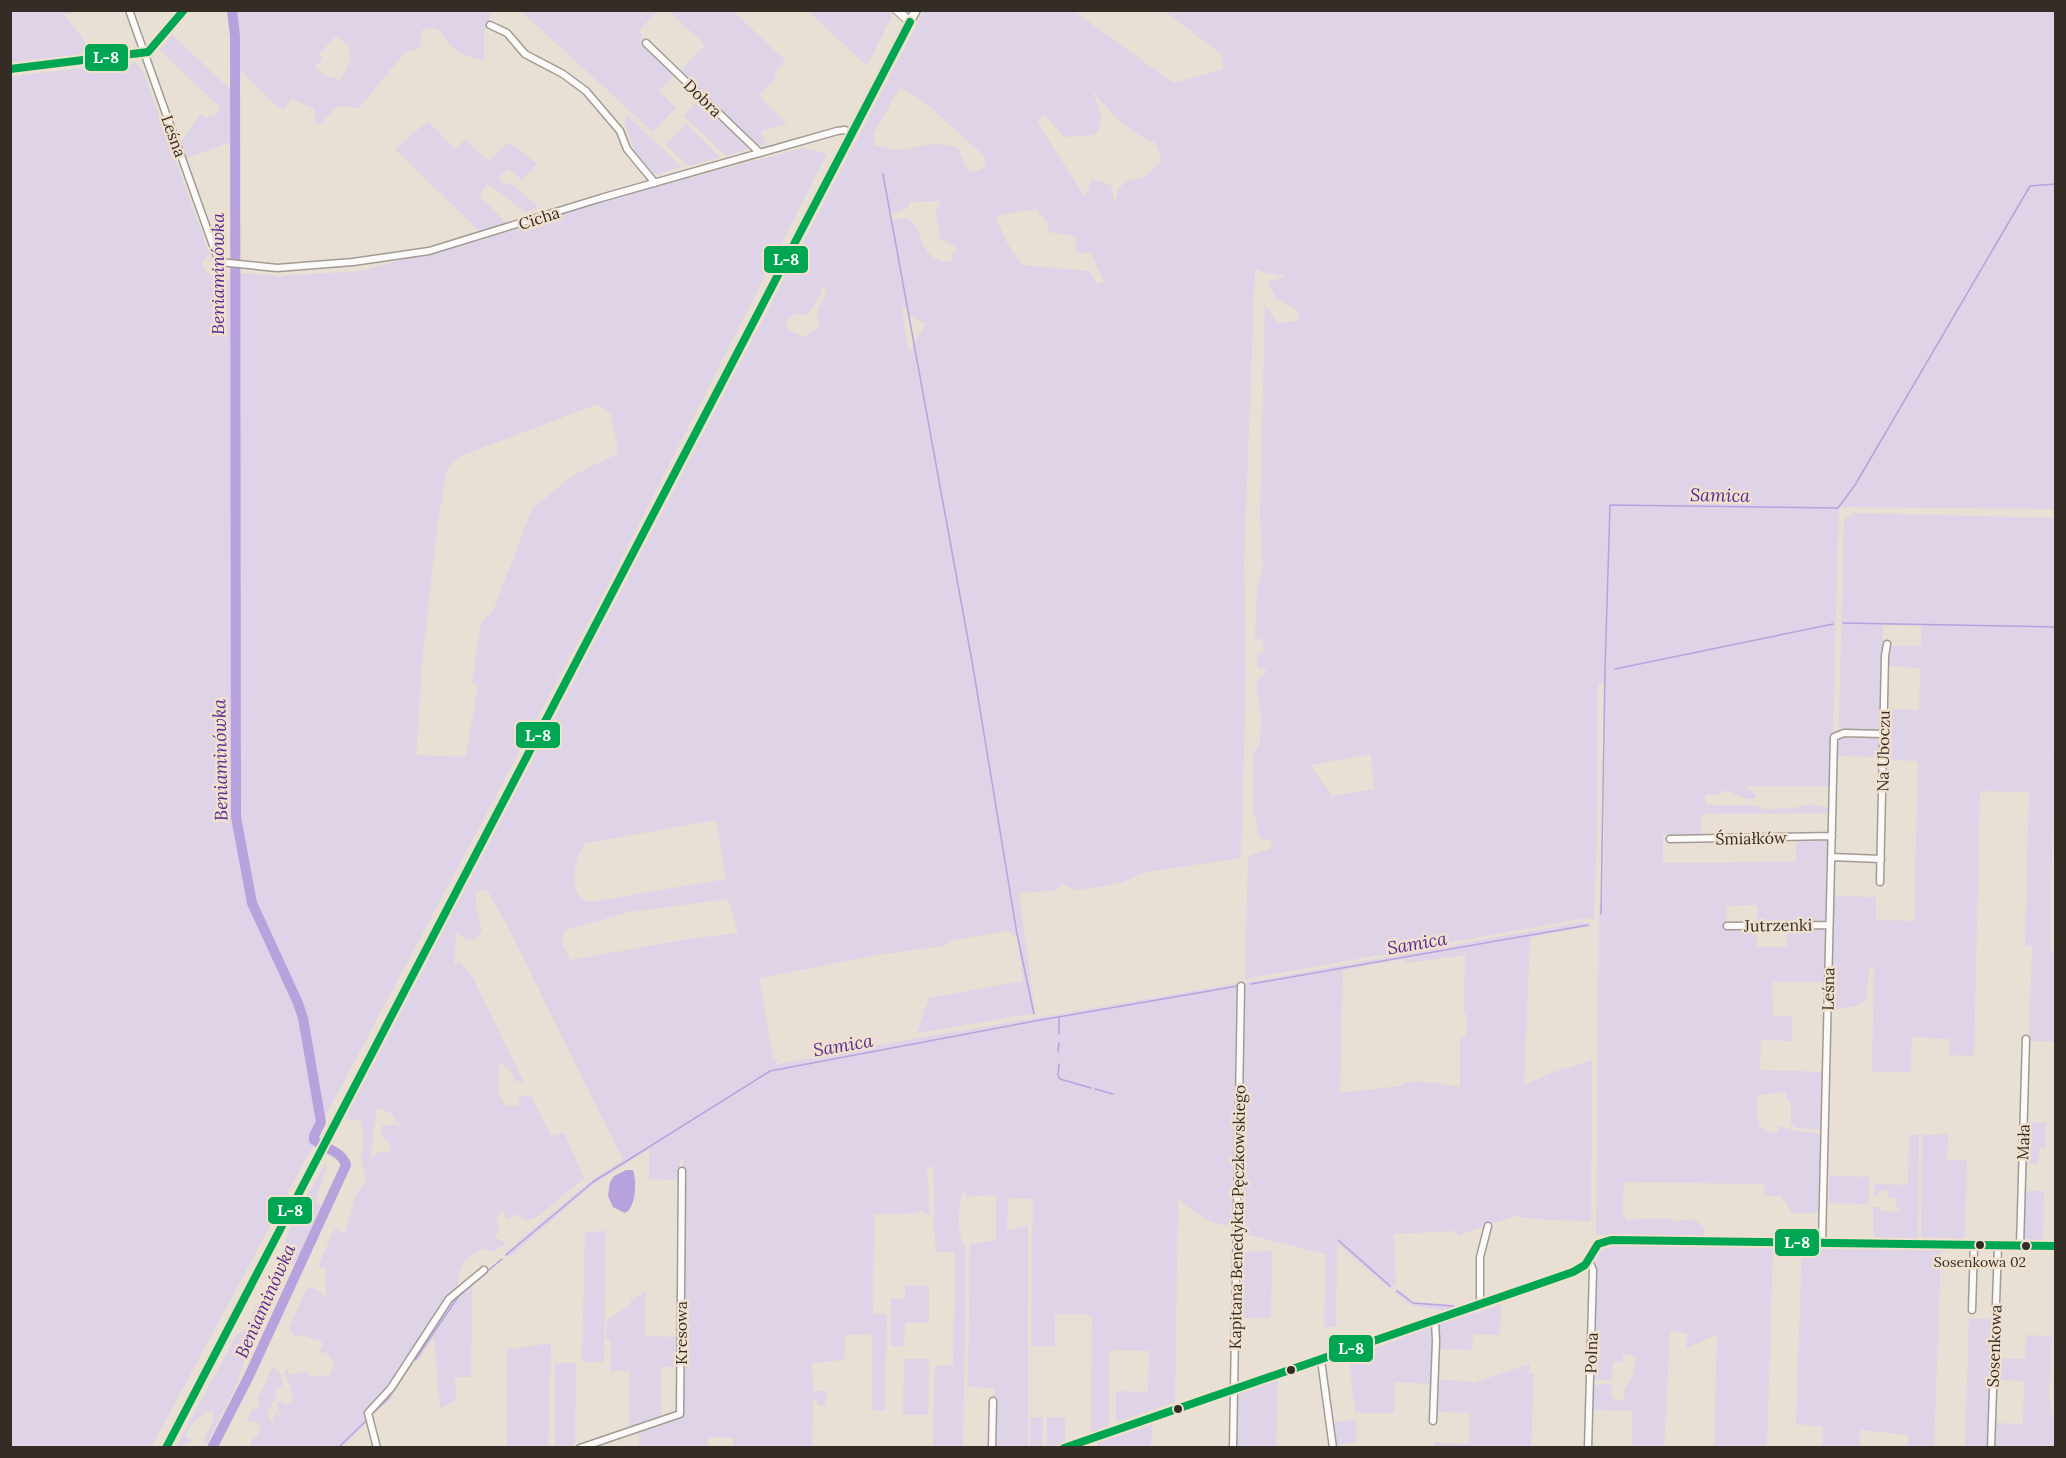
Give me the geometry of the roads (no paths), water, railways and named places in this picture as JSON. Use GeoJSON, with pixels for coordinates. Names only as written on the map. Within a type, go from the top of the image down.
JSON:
{"type":"FeatureCollection","features":[{"type":"Feature","properties":{"kind":"main road"},"geometry":{"type":"LineString","coordinates":[[166,1448],[916,10]]}},
{"type":"Feature","properties":{"kind":"street","name":"Leśna"},"geometry":{"type":"LineString","coordinates":[[129,10],[219,262]]}},
{"type":"Feature","properties":{"kind":"street"},"geometry":{"type":"LineString","coordinates":[[10,69],[144,53],[151,50],[184,10]]}},
{"type":"Feature","properties":{"kind":"street"},"geometry":{"type":"LineString","coordinates":[[897,10],[910,22]]}},
{"type":"Feature","properties":{"kind":"street"},"geometry":{"type":"LineString","coordinates":[[490,25],[507,33],[525,54],[563,74],[586,91],[620,131],[627,149],[655,183]]}},
{"type":"Feature","properties":{"kind":"street","name":"Dobra"},"geometry":{"type":"LineString","coordinates":[[646,43],[760,153]]}},
{"type":"Feature","properties":{"kind":"street","name":"Cicha"},"geometry":{"type":"LineString","coordinates":[[219,262],[277,268],[404,256],[429,251],[837,131],[853,132]]}},
{"type":"Feature","properties":{"kind":"street","name":"Na Uboczu"},"geometry":{"type":"LineString","coordinates":[[1880,882],[1887,644]]}},
{"type":"Feature","properties":{"kind":"street","name":"Leśna"},"geometry":{"type":"LineString","coordinates":[[1822,1242],[1834,737],[1844,733],[1883,734]]}},
{"type":"Feature","properties":{"kind":"street","name":"Śmiałków"},"geometry":{"type":"LineString","coordinates":[[1670,839],[1832,836]]}},
{"type":"Feature","properties":{"kind":"street"},"geometry":{"type":"LineString","coordinates":[[1831,857],[1881,859]]}},
{"type":"Feature","properties":{"kind":"street","name":"Jutrzenki"},"geometry":{"type":"LineString","coordinates":[[1727,926],[1829,925]]}},
{"type":"Feature","properties":{"kind":"street","name":"Kapitana Benedykta Pęczkowskiego"},"geometry":{"type":"LineString","coordinates":[[1233,1448],[1242,986]]}},
{"type":"Feature","properties":{"kind":"street","name":"Mała"},"geometry":{"type":"LineString","coordinates":[[2020,1246],[2026,1039]]}},
{"type":"Feature","properties":{"kind":"street","name":"Kresowa"},"geometry":{"type":"LineString","coordinates":[[580,1448],[677,1416],[681,1411],[682,1171]]}},
{"type":"Feature","properties":{"kind":"street"},"geometry":{"type":"LineString","coordinates":[[1480,1305],[1480,1257],[1488,1226]]}},
{"type":"Feature","properties":{"kind":"street"},"geometry":{"type":"LineString","coordinates":[[1063,1448],[1573,1272],[1589,1260],[1598,1244],[1615,1240],[2055,1246]]}},
{"type":"Feature","properties":{"kind":"street"},"geometry":{"type":"LineString","coordinates":[[1972,1310],[1974,1245]]}},
{"type":"Feature","properties":{"kind":"street","name":"Sosenkowa"},"geometry":{"type":"LineString","coordinates":[[1991,1448],[1998,1245]]}},
{"type":"Feature","properties":{"kind":"street","name":"Polna"},"geometry":{"type":"LineString","coordinates":[[1588,1448],[1593,1270],[1589,1260]]}},
{"type":"Feature","properties":{"kind":"street"},"geometry":{"type":"LineString","coordinates":[[376,1448],[368,1413],[391,1388],[449,1299],[484,1270]]}},
{"type":"Feature","properties":{"kind":"street"},"geometry":{"type":"LineString","coordinates":[[1432,1421],[1435,1321]]}},
{"type":"Feature","properties":{"kind":"street"},"geometry":{"type":"LineString","coordinates":[[1321,1360],[1333,1448]]}},
{"type":"Feature","properties":{"kind":"street"},"geometry":{"type":"LineString","coordinates":[[992,1448],[993,1401]]}},
{"type":"Feature","properties":{"kind":"street"},"geometry":{"type":"LineString","coordinates":[[603,1448],[604,1440]]}},
{"type":"Feature","properties":{"kind":"waterway","name":"Beniaminówka"},"geometry":{"type":"LineString","coordinates":[[212,1448],[249,1376],[346,1165],[341,1156],[314,1140],[321,1122],[303,1018],[252,903],[236,817],[235,36],[232,10]]}},
{"type":"Feature","properties":{"kind":"waterway"},"geometry":{"type":"LineString","coordinates":[[883,174],[973,667],[1017,934],[1034,1014]]}},
{"type":"Feature","properties":{"kind":"waterway","name":"Samica"},"geometry":{"type":"LineString","coordinates":[[1601,914],[1610,505],[1838,508],[1855,485],[2030,186],[2056,184]]}},
{"type":"Feature","properties":{"kind":"waterway"},"geometry":{"type":"LineString","coordinates":[[1843,623],[2056,627]]}},
{"type":"Feature","properties":{"kind":"waterway"},"geometry":{"type":"LineString","coordinates":[[1615,669],[1833,624]]}},
{"type":"Feature","properties":{"kind":"waterway","name":"Samica"},"geometry":{"type":"LineString","coordinates":[[1251,984],[1588,925]]}},
{"type":"Feature","properties":{"kind":"waterway","name":"Samica"},"geometry":{"type":"LineString","coordinates":[[506,1255],[593,1182],[770,1071],[1035,1021],[1238,986]]}},
{"type":"Feature","properties":{"kind":"waterway"},"geometry":{"type":"LineString","coordinates":[[1059,1017],[1059,1034]]}},
{"type":"Feature","properties":{"kind":"waterway"},"geometry":{"type":"LineString","coordinates":[[1058,1052],[1059,1043]]}},
{"type":"Feature","properties":{"kind":"waterway"},"geometry":{"type":"LineString","coordinates":[[1059,1064],[1060,1079],[1091,1088]]}},
{"type":"Feature","properties":{"kind":"waterway"},"geometry":{"type":"LineString","coordinates":[[1095,1089],[1113,1094]]}},
{"type":"Feature","properties":{"kind":"waterway"},"geometry":{"type":"LineString","coordinates":[[1338,1240],[1390,1286]]}},
{"type":"Feature","properties":{"kind":"waterway","name":"Samica"},"geometry":{"type":"LineString","coordinates":[[484,1274],[502,1259]]}},
{"type":"Feature","properties":{"kind":"waterway","name":"Samica"},"geometry":{"type":"LineString","coordinates":[[415,1360],[458,1297],[480,1277]]}},
{"type":"Feature","properties":{"kind":"waterway"},"geometry":{"type":"LineString","coordinates":[[1397,1291],[1413,1303],[1453,1306]]}},
{"type":"Feature","properties":{"kind":"waterway","name":"Samica"},"geometry":{"type":"LineString","coordinates":[[371,1415],[388,1399],[412,1363]]}},
{"type":"Feature","properties":{"kind":"waterway","name":"Samica"},"geometry":{"type":"LineString","coordinates":[[338,1448],[367,1420]]}},
{"type":"Feature","properties":{"kind":"place","name":"Sosenkowa 02"},"geometry":{"type":"Point","coordinates":[1980,1245]}}]}
